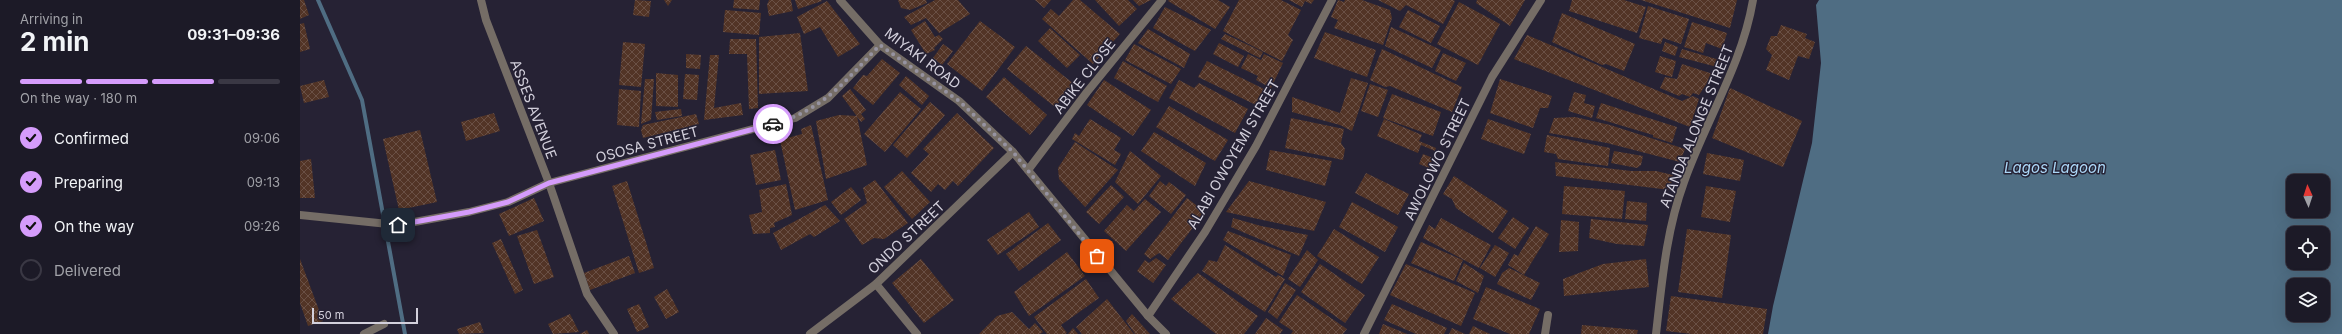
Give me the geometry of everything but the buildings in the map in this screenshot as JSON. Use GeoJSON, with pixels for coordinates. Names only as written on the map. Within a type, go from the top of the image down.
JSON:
{"type":"FeatureCollection","features":[{"type":"Feature","properties":{"kind":"street","name":"ASSES AVENUE"},"geometry":{"type":"LineString","coordinates":[[481,0],[486,20],[549,183],[587,294],[614,334]]}},
{"type":"Feature","properties":{"kind":"street","name":"MIYAKI ROAD"},"geometry":{"type":"LineString","coordinates":[[840,0],[880,45],[959,101],[1013,152],[1148,316],[1166,334]]}},
{"type":"Feature","properties":{"kind":"street","name":"ABIKE CLOSE"},"geometry":{"type":"LineString","coordinates":[[1028,170],[1087,92],[1162,0]]}},
{"type":"Feature","properties":{"kind":"street","name":"ALABI OWOYEMI STREET"},"geometry":{"type":"LineString","coordinates":[[1148,316],[1205,232],[1256,146],[1332,0]]}},
{"type":"Feature","properties":{"kind":"street","name":"AWOLOWO STREET"},"geometry":{"type":"LineString","coordinates":[[1364,334],[1492,77],[1541,0]]}},
{"type":"Feature","properties":{"kind":"street","name":"ATANDA ALONGE STREET"},"geometry":{"type":"LineString","coordinates":[[1656,334],[1670,227],[1684,181],[1720,95],[1734,69],[1748,29],[1753,0]]}},
{"type":"Feature","properties":{"kind":"street","name":"OSOSA STREET"},"geometry":{"type":"LineString","coordinates":[[300,216],[398,225],[469,212],[508,202],[549,183],[795,118],[828,98],[880,45]]}},
{"type":"Feature","properties":{"kind":"street","name":"ONDO STREET"},"geometry":{"type":"LineString","coordinates":[[810,334],[876,284],[1013,152]]}},
{"type":"Feature","properties":{"kind":"street"},"geometry":{"type":"LineString","coordinates":[[876,284],[917,334]]}},
{"type":"Feature","properties":{"kind":"street"},"geometry":{"type":"LineString","coordinates":[[1545,334],[1548,314]]}},
{"type":"Feature","properties":{"kind":"street"},"geometry":{"type":"LineString","coordinates":[[364,334],[384,324]]}},
{"type":"Feature","properties":{"kind":"water","name":"Lagos Lagoon"},"geometry":{"type":"Polygon","coordinates":[[[1819,0],[2342,0],[2342,334],[1768,334],[1773,306],[1812,143],[1821,63],[1816,5],[1819,0]]]}},
{"type":"Feature","properties":{"kind":"waterway"},"geometry":{"type":"LineString","coordinates":[[318,0],[362,100],[405,334]]}},
{"type":"Feature","properties":{"kind":"way so far"},"geometry":{"type":"LineString","coordinates":[[773,124],[795,118],[828,98],[880,45],[959,101],[1013,152],[1097,256]]}},
{"type":"Feature","properties":{"kind":"route"},"geometry":{"type":"LineString","coordinates":[[398,225],[469,212],[508,202],[549,183],[773,124]]}}]}
